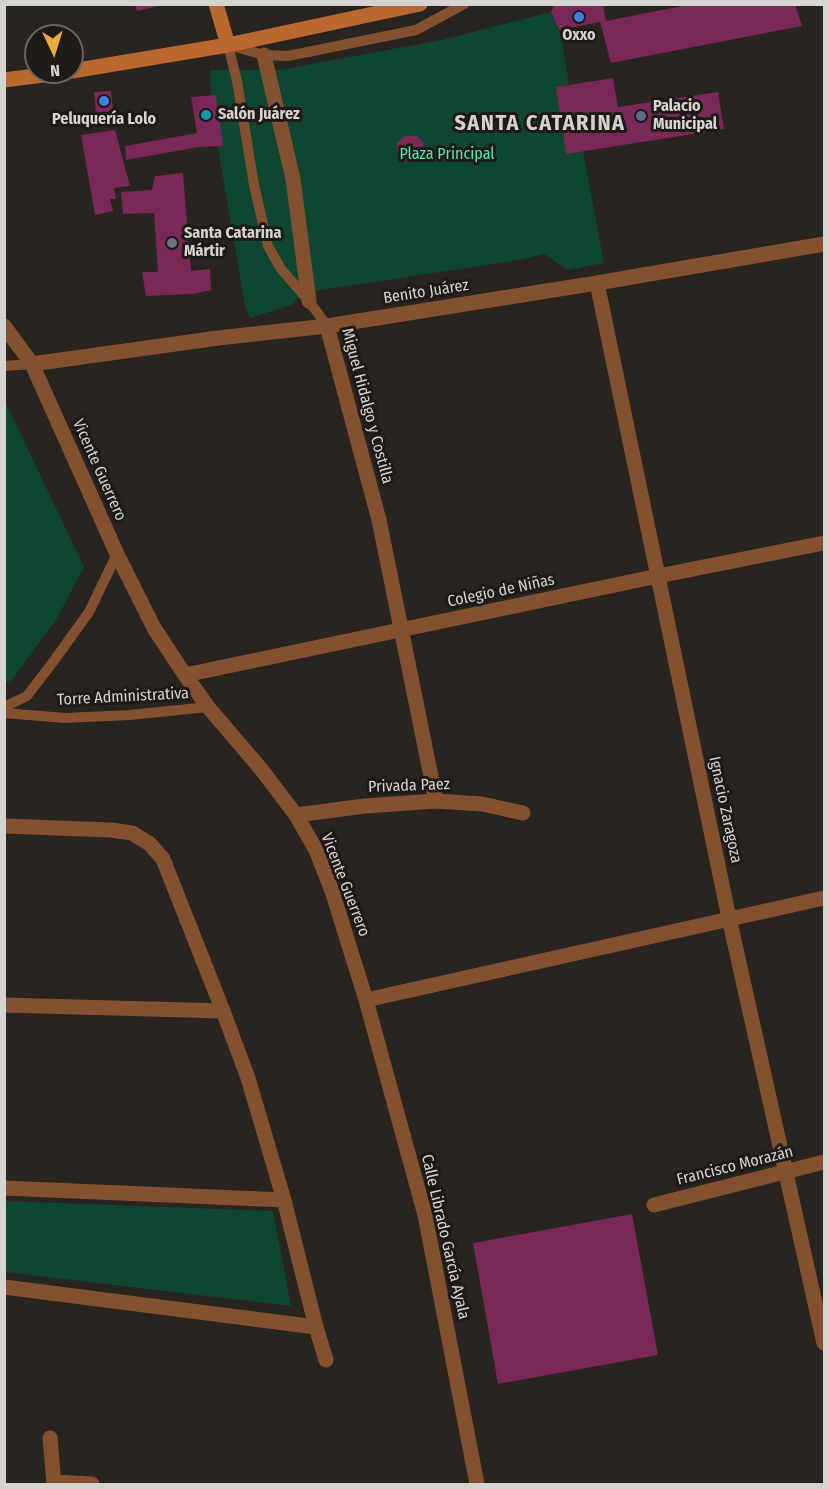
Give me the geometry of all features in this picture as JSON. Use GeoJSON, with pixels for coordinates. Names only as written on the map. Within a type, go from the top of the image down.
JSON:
{"type":"FeatureCollection","features":[{"type":"Feature","properties":{"kind":"main road","name":"Miguel Hidalgo y Costilla"},"geometry":{"type":"LineString","coordinates":[[216,4],[228,45]]}},
{"type":"Feature","properties":{"kind":"main road"},"geometry":{"type":"LineString","coordinates":[[84,69],[228,45],[420,4]]}},
{"type":"Feature","properties":{"kind":"main road"},"geometry":{"type":"LineString","coordinates":[[4,80],[24,77]]}},
{"type":"Feature","properties":{"kind":"street"},"geometry":{"type":"LineString","coordinates":[[264,55],[293,179],[309,301]]}},
{"type":"Feature","properties":{"kind":"street","name":"Benito Juárez"},"geometry":{"type":"LineString","coordinates":[[32,364],[218,338],[327,326],[825,244]]}},
{"type":"Feature","properties":{"kind":"street","name":"Ignacio Zaragoza"},"geometry":{"type":"LineString","coordinates":[[597,283],[729,918],[825,1343]]}},
{"type":"Feature","properties":{"kind":"street","name":"Miguel Hidalgo y Costilla"},"geometry":{"type":"LineString","coordinates":[[327,326],[379,520],[436,801]]}},
{"type":"Feature","properties":{"kind":"street","name":"Vicente Guerrero"},"geometry":{"type":"LineString","coordinates":[[4,327],[32,364],[117,554],[154,627],[208,707],[261,769],[296,815],[316,850],[332,891],[366,1000]]}},
{"type":"Feature","properties":{"kind":"street","name":"Colegio de Niñas"},"geometry":{"type":"LineString","coordinates":[[185,675],[825,543]]}},
{"type":"Feature","properties":{"kind":"street","name":"Privada Paez"},"geometry":{"type":"LineString","coordinates":[[296,815],[365,806],[436,801],[482,804],[523,813]]}},
{"type":"Feature","properties":{"kind":"street"},"geometry":{"type":"LineString","coordinates":[[4,826],[111,830],[132,833],[150,844],[163,859],[224,1011],[248,1078],[284,1200],[326,1360]]}},
{"type":"Feature","properties":{"kind":"street"},"geometry":{"type":"LineString","coordinates":[[366,1000],[825,898]]}},
{"type":"Feature","properties":{"kind":"street","name":"Calle Librado García Ayala"},"geometry":{"type":"LineString","coordinates":[[366,1000],[425,1215],[477,1485]]}},
{"type":"Feature","properties":{"kind":"street"},"geometry":{"type":"LineString","coordinates":[[4,1005],[224,1011]]}},
{"type":"Feature","properties":{"kind":"street","name":"Francisco Morazán"},"geometry":{"type":"LineString","coordinates":[[654,1205],[825,1162]]}},
{"type":"Feature","properties":{"kind":"street"},"geometry":{"type":"LineString","coordinates":[[4,1188],[284,1200]]}},
{"type":"Feature","properties":{"kind":"street"},"geometry":{"type":"LineString","coordinates":[[4,1287],[316,1327]]}},
{"type":"Feature","properties":{"kind":"street"},"geometry":{"type":"LineString","coordinates":[[50,1438],[54,1483],[92,1485]]}},
{"type":"Feature","properties":{"kind":"lane"},"geometry":{"type":"LineString","coordinates":[[228,45],[264,55],[288,56],[416,30],[464,4]]}},
{"type":"Feature","properties":{"kind":"lane","name":"Miguel Hidalgo y Costilla"},"geometry":{"type":"LineString","coordinates":[[228,45],[237,81],[254,185],[268,246],[281,269],[327,326]]}},
{"type":"Feature","properties":{"kind":"lane"},"geometry":{"type":"LineString","coordinates":[[4,366],[32,364]]}},
{"type":"Feature","properties":{"kind":"lane","name":"Torre Administrativa"},"geometry":{"type":"LineString","coordinates":[[4,707],[27,696],[53,662],[89,612],[117,554]]}},
{"type":"Feature","properties":{"kind":"lane","name":"Torre Administrativa"},"geometry":{"type":"LineString","coordinates":[[4,713],[65,718],[130,715],[208,707]]}},
{"type":"Feature","properties":{"kind":"green space","name":"Plaza Principal"},"geometry":{"type":"Polygon","coordinates":[[[551,12],[561,36],[569,84],[556,87],[583,151],[604,263],[568,270],[544,254],[519,260],[308,292],[291,305],[250,318],[245,306],[211,108],[210,70],[279,70],[446,39],[551,12]]]}},
{"type":"Feature","properties":{"kind":"green space"},"geometry":{"type":"Polygon","coordinates":[[[5,401],[84,567],[56,620],[12,680],[5,683],[5,401]]]}},
{"type":"Feature","properties":{"kind":"green space"},"geometry":{"type":"Polygon","coordinates":[[[5,1201],[273,1211],[291,1306],[5,1272],[5,1201]]]}},
{"type":"Feature","properties":{"kind":"building"},"geometry":{"type":"Polygon","coordinates":[[[555,4],[603,4],[606,21],[692,4],[795,4],[802,26],[611,63],[600,22],[559,30],[551,12],[555,4]]]}},
{"type":"Feature","properties":{"kind":"building"},"geometry":{"type":"Polygon","coordinates":[[[135,5],[163,5],[137,11],[135,5]]]}},
{"type":"Feature","properties":{"kind":"building"},"geometry":{"type":"Polygon","coordinates":[[[613,78],[618,107],[718,92],[724,129],[566,154],[556,87],[613,78]]]}},
{"type":"Feature","properties":{"kind":"building","name":"Peluquería Lolo"},"geometry":{"type":"Polygon","coordinates":[[[111,91],[113,111],[96,114],[94,92],[111,91]]]}},
{"type":"Feature","properties":{"kind":"building"},"geometry":{"type":"Polygon","coordinates":[[[216,95],[223,146],[199,147],[126,160],[125,146],[197,133],[191,97],[216,95]]]}},
{"type":"Feature","properties":{"kind":"building"},"geometry":{"type":"Polygon","coordinates":[[[115,130],[130,186],[114,188],[116,199],[110,199],[113,211],[95,215],[81,135],[115,130]]]}},
{"type":"Feature","properties":{"kind":"building"},"geometry":{"type":"Polygon","coordinates":[[[405,136],[417,136],[423,142],[424,154],[417,162],[401,161],[397,154],[397,143],[405,136]]]}},
{"type":"Feature","properties":{"kind":"building","name":"Santa Catarina Mártir"},"geometry":{"type":"Polygon","coordinates":[[[183,173],[191,271],[210,269],[211,290],[193,294],[146,296],[142,272],[158,272],[154,213],[123,214],[121,192],[152,190],[155,176],[183,173]]]}},
{"type":"Feature","properties":{"kind":"building"},"geometry":{"type":"Polygon","coordinates":[[[632,1214],[658,1355],[498,1384],[473,1243],[632,1214]]]}},
{"type":"Feature","properties":{"kind":"place","name":"Oxxo"},"geometry":{"type":"Point","coordinates":[579,17]}},
{"type":"Feature","properties":{"kind":"place","name":"Peluquería Lolo"},"geometry":{"type":"Point","coordinates":[104,101]}},
{"type":"Feature","properties":{"kind":"place","name":"Salón Juárez"},"geometry":{"type":"Point","coordinates":[206,115]}},
{"type":"Feature","properties":{"kind":"place","name":"Palacio Municipal"},"geometry":{"type":"Point","coordinates":[641,116]}},
{"type":"Feature","properties":{"kind":"place","name":"Santa Catarina Mártir"},"geometry":{"type":"Point","coordinates":[172,243]}},
{"type":"Feature","properties":{"kind":"district","name":"SANTA CATARINA"},"geometry":{"type":"Point","coordinates":[540,124]}}]}
